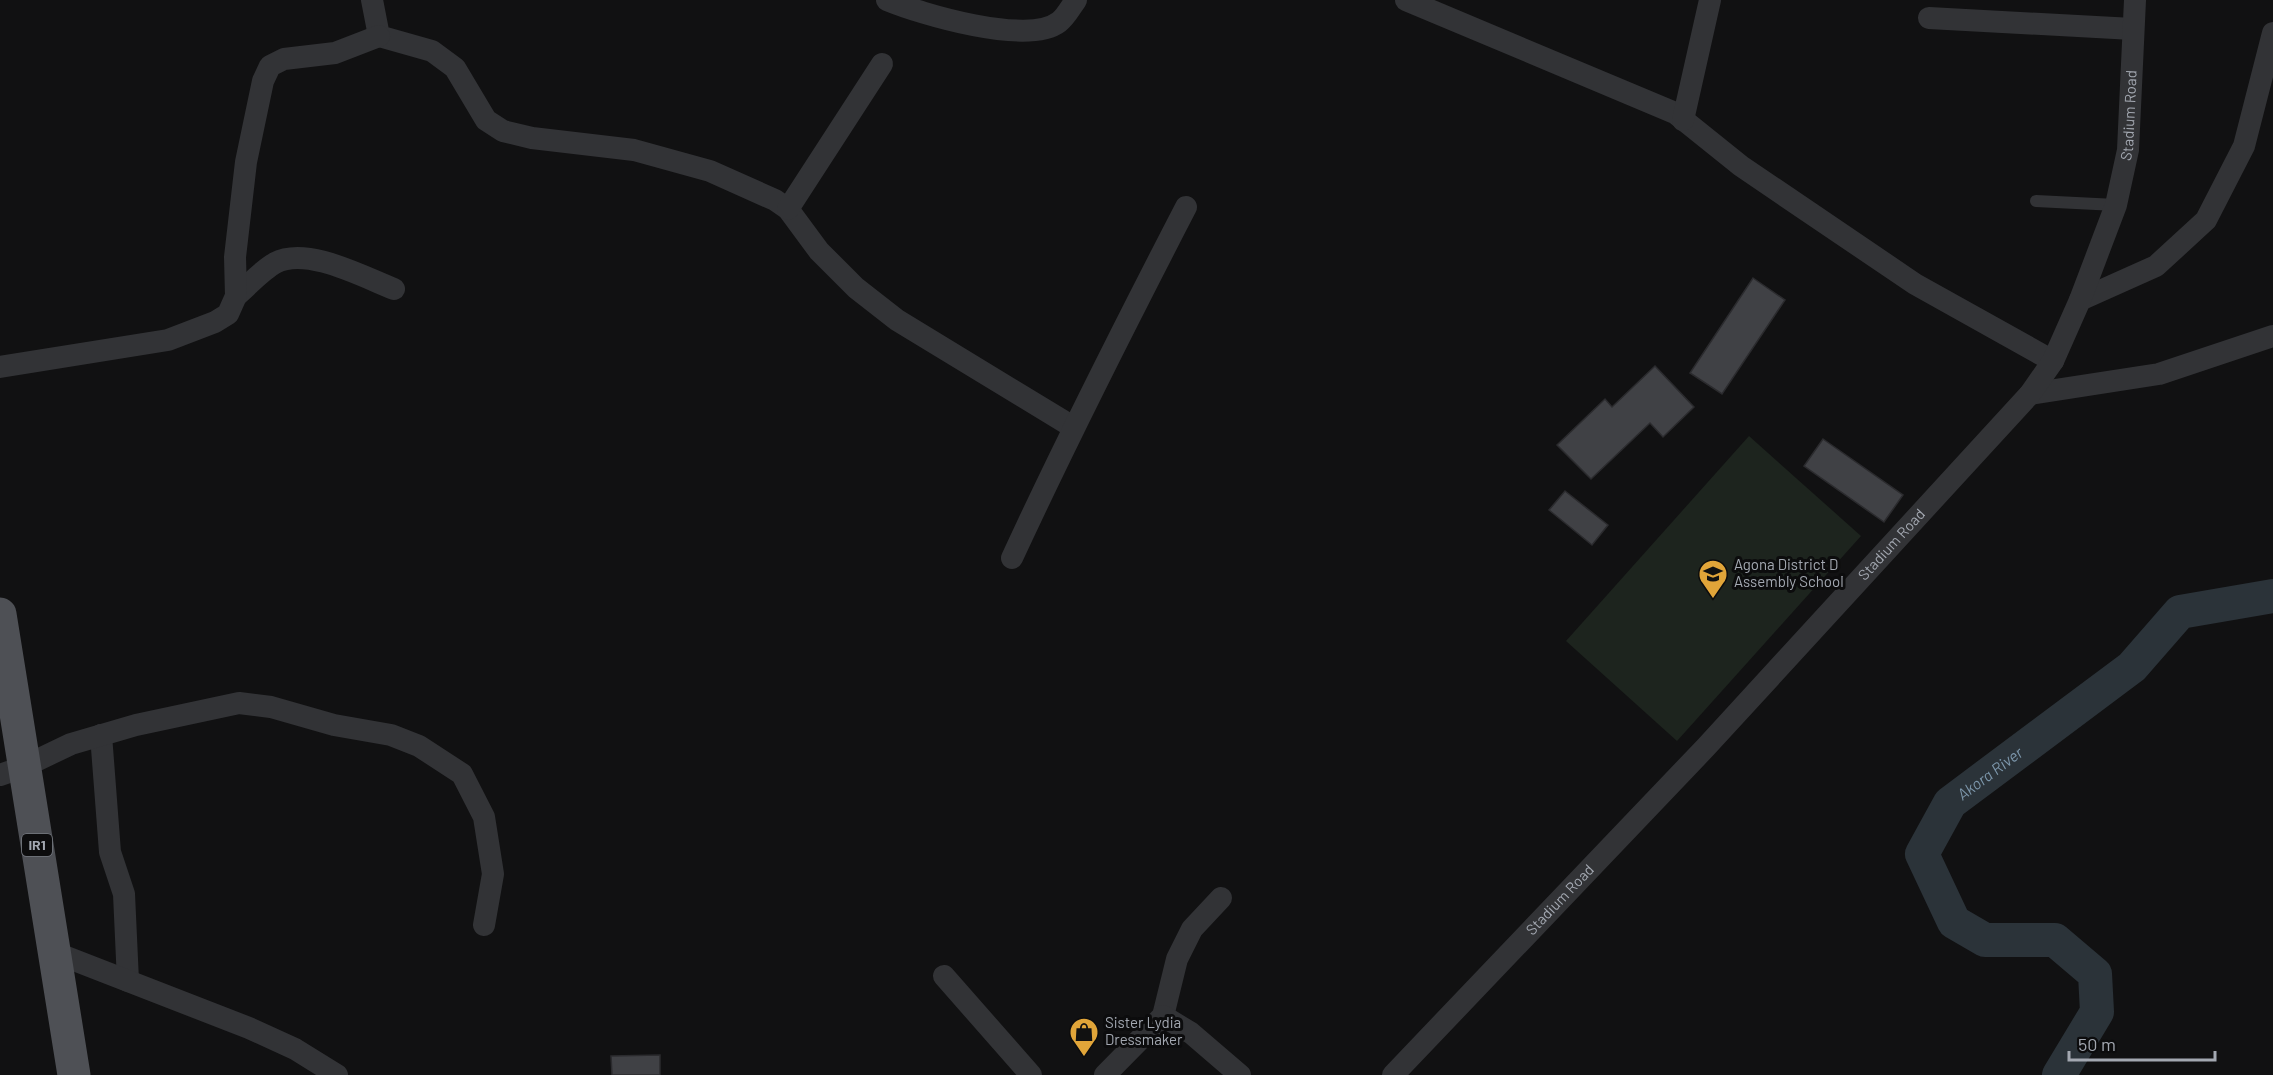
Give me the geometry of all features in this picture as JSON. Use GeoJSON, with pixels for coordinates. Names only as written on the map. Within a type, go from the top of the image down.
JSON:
{"type":"FeatureCollection","features":[{"type":"Feature","properties":{"kind":"main road","name":"IR1"},"geometry":{"type":"LineString","coordinates":[[0,614],[11,771],[56,953],[74,1075]]}},
{"type":"Feature","properties":{"kind":"street"},"geometry":{"type":"LineString","coordinates":[[372,0],[379,36]]}},
{"type":"Feature","properties":{"kind":"street"},"geometry":{"type":"LineString","coordinates":[[887,0],[910,9],[968,25],[1024,32],[1058,23],[1076,0]]}},
{"type":"Feature","properties":{"kind":"street"},"geometry":{"type":"LineString","coordinates":[[1406,0],[1675,113],[1741,166],[1915,284],[2053,361]]}},
{"type":"Feature","properties":{"kind":"street"},"geometry":{"type":"LineString","coordinates":[[1683,120],[1710,0]]}},
{"type":"Feature","properties":{"kind":"street","name":"Stadium Road"},"geometry":{"type":"LineString","coordinates":[[1393,1075],[1706,747],[2030,394],[2053,361],[2080,300],[2116,205],[2128,150],[2135,0]]}},
{"type":"Feature","properties":{"kind":"street"},"geometry":{"type":"LineString","coordinates":[[1929,18],[2133,29]]}},
{"type":"Feature","properties":{"kind":"street"},"geometry":{"type":"LineString","coordinates":[[2080,300],[2156,266],[2206,220],[2244,146],[2273,33]]}},
{"type":"Feature","properties":{"kind":"street"},"geometry":{"type":"LineString","coordinates":[[0,367],[168,340],[215,322],[228,314],[236,296],[235,257],[246,162],[263,81],[270,66],[284,59],[335,53],[379,36],[432,51],[455,68],[486,120],[503,131],[532,138],[634,150],[710,171],[788,209],[819,250],[856,288],[897,320],[1073,427]]}},
{"type":"Feature","properties":{"kind":"street"},"geometry":{"type":"LineString","coordinates":[[788,209],[882,64]]}},
{"type":"Feature","properties":{"kind":"street"},"geometry":{"type":"LineString","coordinates":[[1012,558],[1058,466],[1073,427],[1186,207]]}},
{"type":"Feature","properties":{"kind":"street"},"geometry":{"type":"LineString","coordinates":[[236,296],[275,263],[292,258],[311,258],[394,289]]}},
{"type":"Feature","properties":{"kind":"street"},"geometry":{"type":"LineString","coordinates":[[2030,394],[2159,374],[2273,336]]}},
{"type":"Feature","properties":{"kind":"street"},"geometry":{"type":"LineString","coordinates":[[11,771],[71,744],[136,724],[239,704],[271,707],[333,725],[391,735],[419,746],[462,774],[484,817],[493,874],[484,925]]}},
{"type":"Feature","properties":{"kind":"street"},"geometry":{"type":"LineString","coordinates":[[101,735],[110,852],[124,894],[128,981]]}},
{"type":"Feature","properties":{"kind":"street"},"geometry":{"type":"LineString","coordinates":[[1105,1075],[1163,1016],[1177,959],[1192,929],[1221,898]]}},
{"type":"Feature","properties":{"kind":"street"},"geometry":{"type":"LineString","coordinates":[[56,953],[249,1028],[294,1049],[337,1075]]}},
{"type":"Feature","properties":{"kind":"street"},"geometry":{"type":"LineString","coordinates":[[944,976],[1031,1075]]}},
{"type":"Feature","properties":{"kind":"street"},"geometry":{"type":"LineString","coordinates":[[1163,1016],[1191,1032],[1239,1075]]}},
{"type":"Feature","properties":{"kind":"lane"},"geometry":{"type":"LineString","coordinates":[[2036,201],[2116,205]]}},
{"type":"Feature","properties":{"kind":"shaded area"},"geometry":{"type":"Polygon","coordinates":[[[1749,436],[1861,536],[1677,741],[1566,641],[1749,436]]]}},
{"type":"Feature","properties":{"kind":"building"},"geometry":{"type":"Polygon","coordinates":[[[1753,278],[1785,300],[1722,394],[1690,373],[1753,278]]]}},
{"type":"Feature","properties":{"kind":"building"},"geometry":{"type":"Polygon","coordinates":[[[1655,366],[1694,407],[1663,437],[1650,423],[1591,479],[1557,445],[1605,399],[1612,407],[1655,366]]]}},
{"type":"Feature","properties":{"kind":"building"},"geometry":{"type":"Polygon","coordinates":[[[1823,439],[1903,495],[1884,522],[1804,466],[1823,439]]]}},
{"type":"Feature","properties":{"kind":"building"},"geometry":{"type":"Polygon","coordinates":[[[1565,491],[1608,525],[1592,545],[1549,510],[1565,491]]]}},
{"type":"Feature","properties":{"kind":"building"},"geometry":{"type":"Polygon","coordinates":[[[660,1055],[660,1075],[612,1075],[611,1056],[660,1055]]]}},
{"type":"Feature","properties":{"kind":"waterway","name":"Akora River"},"geometry":{"type":"LineString","coordinates":[[2059,1075],[2097,1012],[2095,974],[2055,940],[1985,940],[1954,922],[1922,854],[1950,803],[2132,667],[2180,612],[2273,596]]}},
{"type":"Feature","properties":{"kind":"place","name":"Agona District D Assembly School"},"geometry":{"type":"Point","coordinates":[1713,600]}},
{"type":"Feature","properties":{"kind":"place","name":"Sister Lydia Dressmaker"},"geometry":{"type":"Point","coordinates":[1084,1058]}}]}
